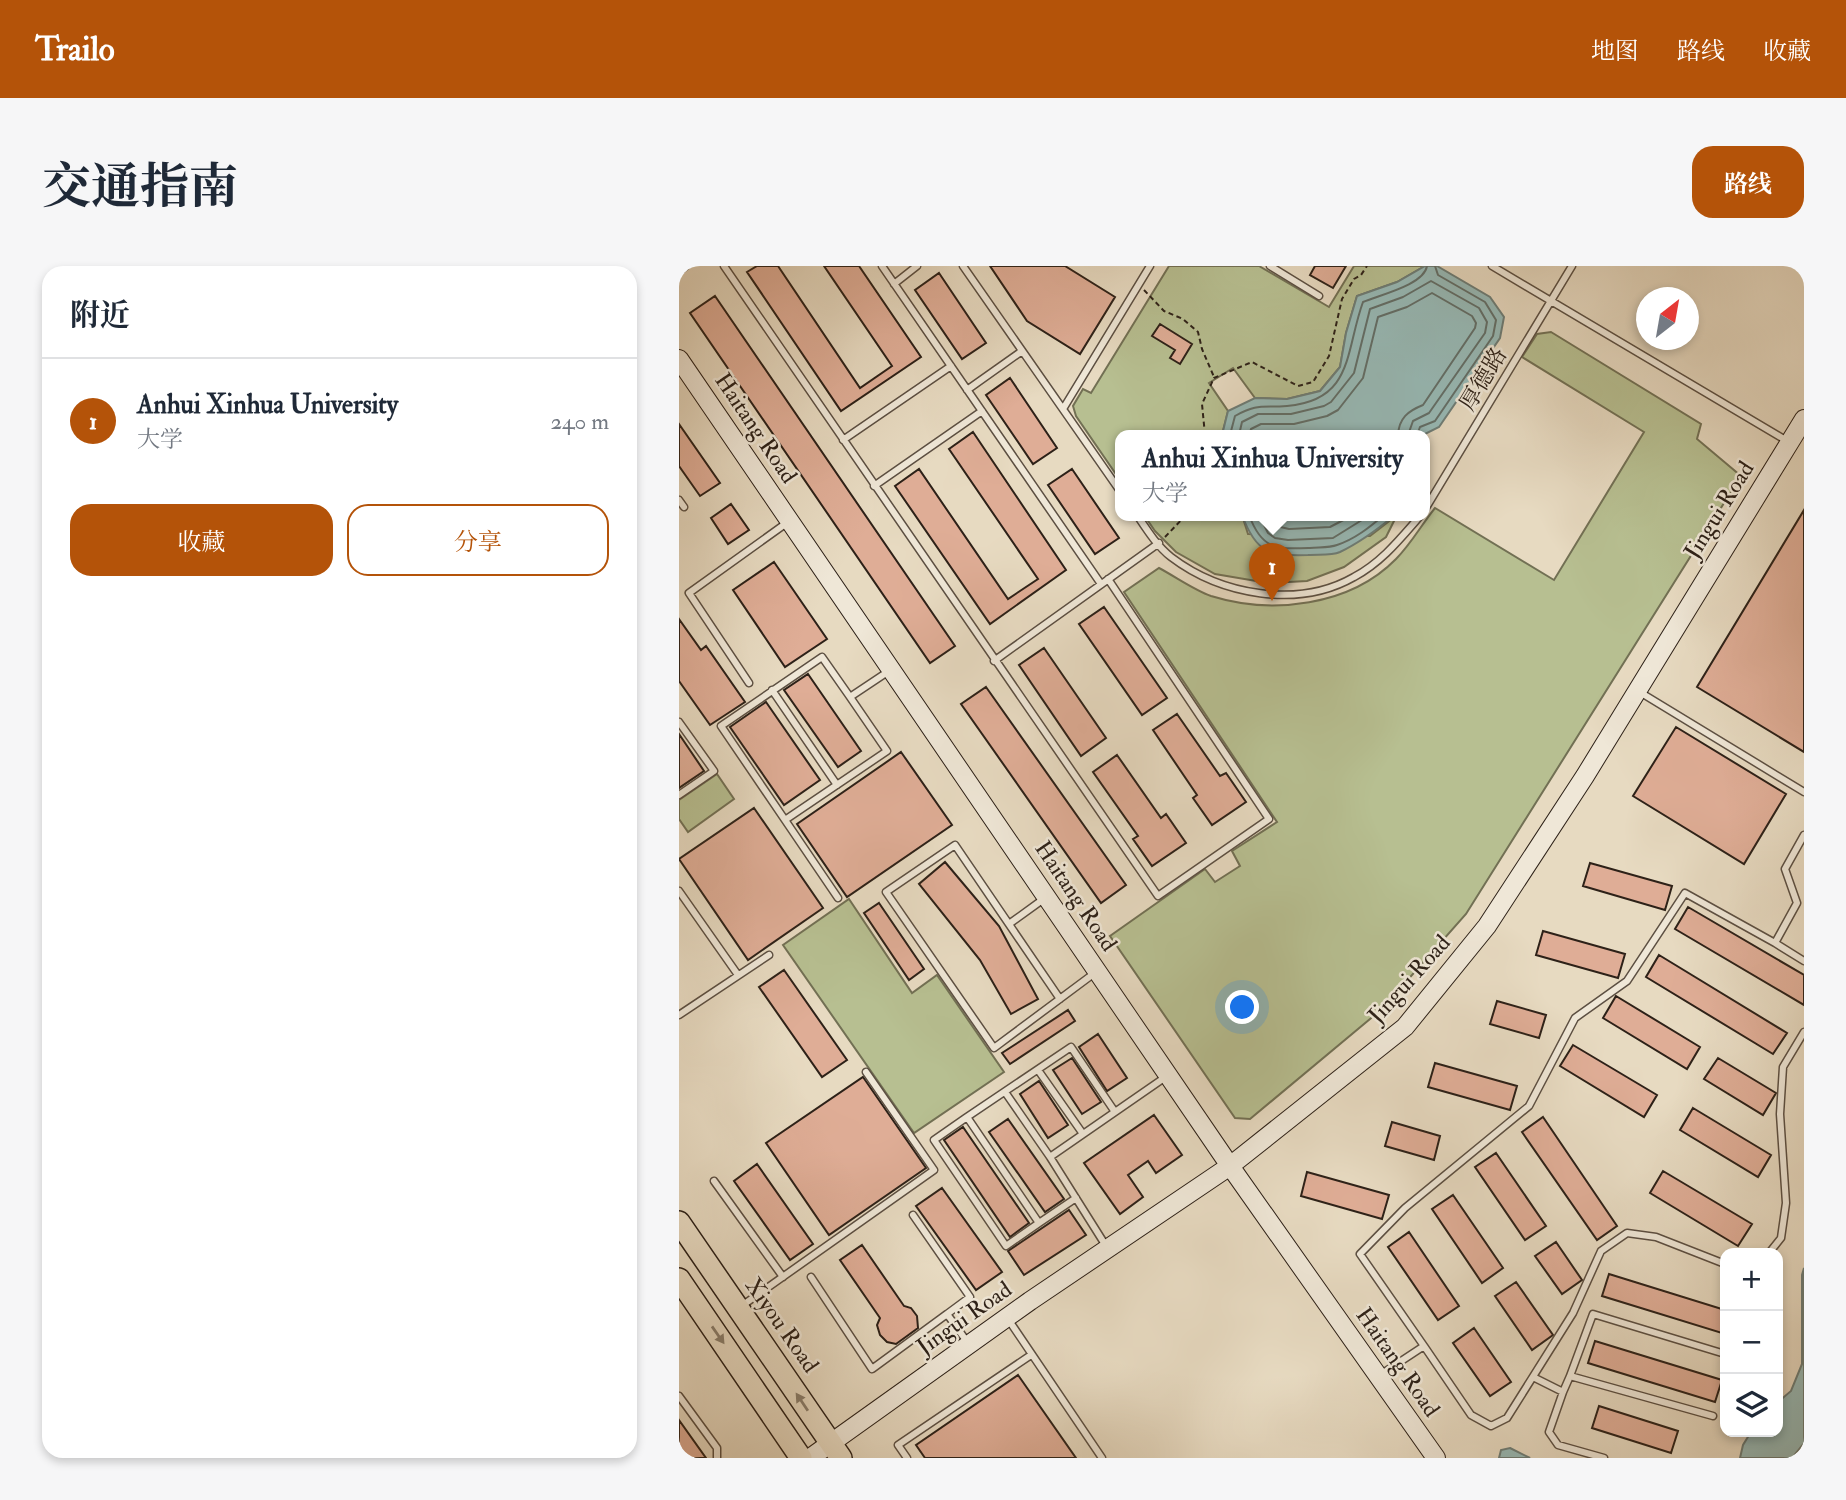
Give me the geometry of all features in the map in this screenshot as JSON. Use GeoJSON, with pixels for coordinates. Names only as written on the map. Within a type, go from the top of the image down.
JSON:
{"type":"FeatureCollection","features":[{"type":"Feature","properties":{"kind":"main road","name":"Xiyou Road"},"geometry":{"type":"LineString","coordinates":[[679,1223],[836,1451]]}},
{"type":"Feature","properties":{"kind":"main road"},"geometry":{"type":"LineString","coordinates":[[682,1291],[801,1458]]}},
{"type":"Feature","properties":{"kind":"street","name":"Haitang Road"},"geometry":{"type":"LineString","coordinates":[[679,359],[1230,1166],[1436,1458]]}},
{"type":"Feature","properties":{"kind":"street","name":"Jingui Road"},"geometry":{"type":"LineString","coordinates":[[810,1458],[836,1451],[969,1345],[1230,1166],[1405,1027],[1487,926],[1797,447],[1804,419]]}},
{"type":"Feature","properties":{"kind":"lane"},"geometry":{"type":"LineString","coordinates":[[679,271],[686,266]]}},
{"type":"Feature","properties":{"kind":"lane"},"geometry":{"type":"LineString","coordinates":[[724,266],[1158,896],[1269,819],[1108,579]]}},
{"type":"Feature","properties":{"kind":"lane"},"geometry":{"type":"LineString","coordinates":[[882,266],[1101,584]]}},
{"type":"Feature","properties":{"kind":"lane"},"geometry":{"type":"LineString","coordinates":[[894,284],[918,266]]}},
{"type":"Feature","properties":{"kind":"lane"},"geometry":{"type":"LineString","coordinates":[[963,266],[1115,484]]}},
{"type":"Feature","properties":{"kind":"lane"},"geometry":{"type":"LineString","coordinates":[[1063,409],[1150,266]]}},
{"type":"Feature","properties":{"kind":"lane"},"geometry":{"type":"LineString","coordinates":[[1270,266],[1319,296]]}},
{"type":"Feature","properties":{"kind":"lane"},"geometry":{"type":"LineString","coordinates":[[1492,266],[1797,447]]}},
{"type":"Feature","properties":{"kind":"lane","name":"厚德路"},"geometry":{"type":"LineString","coordinates":[[1430,501],[1572,266]]}},
{"type":"Feature","properties":{"kind":"lane"},"geometry":{"type":"LineString","coordinates":[[967,390],[1022,351]]}},
{"type":"Feature","properties":{"kind":"lane"},"geometry":{"type":"LineString","coordinates":[[843,440],[951,366]]}},
{"type":"Feature","properties":{"kind":"lane"},"geometry":{"type":"LineString","coordinates":[[874,486],[982,411]]}},
{"type":"Feature","properties":{"kind":"lane"},"geometry":{"type":"LineString","coordinates":[[679,500],[684,508]]}},
{"type":"Feature","properties":{"kind":"lane"},"geometry":{"type":"LineString","coordinates":[[750,683],[689,593],[789,520]]}},
{"type":"Feature","properties":{"kind":"lane"},"geometry":{"type":"LineString","coordinates":[[1142,521],[1170,556],[1210,581],[1273,595],[1313,594],[1353,578],[1388,554],[1415,521]]}},
{"type":"Feature","properties":{"kind":"lane"},"geometry":{"type":"LineString","coordinates":[[994,661],[1159,543]]}},
{"type":"Feature","properties":{"kind":"lane"},"geometry":{"type":"LineString","coordinates":[[785,820],[887,751],[822,657],[720,726],[838,898]]}},
{"type":"Feature","properties":{"kind":"lane"},"geometry":{"type":"LineString","coordinates":[[850,697],[891,669]]}},
{"type":"Feature","properties":{"kind":"lane"},"geometry":{"type":"LineString","coordinates":[[772,690],[837,785]]}},
{"type":"Feature","properties":{"kind":"lane"},"geometry":{"type":"LineString","coordinates":[[1637,691],[1804,792]]}},
{"type":"Feature","properties":{"kind":"lane"},"geometry":{"type":"LineString","coordinates":[[679,722],[714,771],[679,795]]}},
{"type":"Feature","properties":{"kind":"lane"},"geometry":{"type":"LineString","coordinates":[[1775,943],[1797,903],[1785,869],[1804,835]]}},
{"type":"Feature","properties":{"kind":"lane"},"geometry":{"type":"LineString","coordinates":[[1060,999],[955,845],[886,892],[994,1048],[1060,999],[1097,971]]}},
{"type":"Feature","properties":{"kind":"lane"},"geometry":{"type":"LineString","coordinates":[[679,891],[739,975]]}},
{"type":"Feature","properties":{"kind":"lane"},"geometry":{"type":"LineString","coordinates":[[1720,1262],[1655,1237],[1627,1233],[1601,1251],[1573,1313],[1533,1377],[1507,1418],[1491,1426],[1471,1415],[1360,1254],[1405,1208],[1529,1106],[1575,1018],[1627,981],[1685,893],[1804,961]]}},
{"type":"Feature","properties":{"kind":"lane"},"geometry":{"type":"LineString","coordinates":[[1009,924],[1047,897]]}},
{"type":"Feature","properties":{"kind":"lane"},"geometry":{"type":"LineString","coordinates":[[679,1016],[769,955]]}},
{"type":"Feature","properties":{"kind":"lane"},"geometry":{"type":"LineString","coordinates":[[1773,1248],[1781,1238],[1786,1203],[1780,1114],[1783,1067],[1804,1032]]}},
{"type":"Feature","properties":{"kind":"lane"},"geometry":{"type":"LineString","coordinates":[[1076,1198],[1006,1246],[934,1140],[1071,1048],[1115,1112]]}},
{"type":"Feature","properties":{"kind":"lane"},"geometry":{"type":"LineString","coordinates":[[1038,1070],[1083,1134]]}},
{"type":"Feature","properties":{"kind":"lane"},"geometry":{"type":"LineString","coordinates":[[738,1308],[934,1170],[866,1072]]}},
{"type":"Feature","properties":{"kind":"lane"},"geometry":{"type":"LineString","coordinates":[[1050,1157],[1169,1075]]}},
{"type":"Feature","properties":{"kind":"lane"},"geometry":{"type":"LineString","coordinates":[[1005,1092],[1108,1248]]}},
{"type":"Feature","properties":{"kind":"lane"},"geometry":{"type":"LineString","coordinates":[[967,1117],[1039,1223]]}},
{"type":"Feature","properties":{"kind":"lane"},"geometry":{"type":"LineString","coordinates":[[714,1181],[783,1277]]}},
{"type":"Feature","properties":{"kind":"lane"},"geometry":{"type":"LineString","coordinates":[[811,1277],[872,1368],[970,1297],[913,1215]]}},
{"type":"Feature","properties":{"kind":"lane"},"geometry":{"type":"LineString","coordinates":[[947,1314],[969,1345]]}},
{"type":"Feature","properties":{"kind":"lane"},"geometry":{"type":"LineString","coordinates":[[1604,1458],[1558,1445],[1549,1432],[1593,1314],[1720,1352]]}},
{"type":"Feature","properties":{"kind":"lane"},"geometry":{"type":"LineString","coordinates":[[1007,1318],[1102,1458]]}},
{"type":"Feature","properties":{"kind":"lane"},"geometry":{"type":"LineString","coordinates":[[1378,1376],[1424,1346]]}},
{"type":"Feature","properties":{"kind":"lane"},"geometry":{"type":"LineString","coordinates":[[907,1458],[898,1445],[1031,1355]]}},
{"type":"Feature","properties":{"kind":"lane"},"geometry":{"type":"LineString","coordinates":[[1570,1376],[1713,1416]]}},
{"type":"Feature","properties":{"kind":"lane"},"geometry":{"type":"LineString","coordinates":[[1533,1377],[1563,1392]]}},
{"type":"Feature","properties":{"kind":"lane"},"geometry":{"type":"LineString","coordinates":[[679,1396],[717,1448],[717,1458]]}},
{"type":"Feature","properties":{"kind":"path"},"geometry":{"type":"LineString","coordinates":[[1205,430],[1202,404],[1215,378],[1252,362],[1298,386],[1313,382],[1329,356],[1342,299],[1354,279],[1361,275],[1367,266]]}},
{"type":"Feature","properties":{"kind":"path"},"geometry":{"type":"LineString","coordinates":[[1138,285],[1164,311],[1183,319],[1198,332],[1202,349],[1215,378]]}},
{"type":"Feature","properties":{"kind":"path"},"geometry":{"type":"LineString","coordinates":[[1159,543],[1180,521]]}},
{"type":"Feature","properties":{"kind":"green space"},"geometry":{"type":"Polygon","coordinates":[[[1169,266],[1259,266],[1329,307],[1354,266],[1425,266],[1397,282],[1357,296],[1340,367],[1320,391],[1287,399],[1255,398],[1233,368],[1209,383],[1228,411],[1223,430],[1115,430],[1115,473],[1076,416],[1073,406],[1083,389],[1091,393],[1169,266]]]}},
{"type":"Feature","properties":{"kind":"green space"},"geometry":{"type":"Polygon","coordinates":[[[1551,332],[1701,424],[1697,439],[1741,476],[1466,914],[1382,1009],[1250,1119],[1235,1118],[1110,936],[1205,869],[1215,882],[1240,866],[1232,851],[1277,822],[1124,592],[1159,568],[1211,596],[1235,602],[1284,605],[1333,596],[1377,575],[1396,559],[1426,521],[1430,521],[1430,515],[1435,508],[1554,580],[1644,432],[1522,357],[1537,334],[1551,332]]]}},
{"type":"Feature","properties":{"kind":"green space"},"geometry":{"type":"Polygon","coordinates":[[[1148,521],[1244,521],[1248,534],[1370,536],[1389,521],[1394,521],[1386,537],[1344,567],[1307,581],[1268,583],[1215,574],[1176,552],[1148,521]]]}},
{"type":"Feature","properties":{"kind":"green space"},"geometry":{"type":"Polygon","coordinates":[[[717,774],[734,799],[688,832],[679,819],[679,800],[717,774]]]}},
{"type":"Feature","properties":{"kind":"green space"},"geometry":{"type":"Polygon","coordinates":[[[849,899],[912,993],[937,975],[1004,1072],[914,1133],[783,945],[849,899]]]}},
{"type":"Feature","properties":{"kind":"water"},"geometry":{"type":"Polygon","coordinates":[[[1425,266],[1437,266],[1490,297],[1504,317],[1500,338],[1439,427],[1430,432],[1223,430],[1228,411],[1255,398],[1287,399],[1320,391],[1340,367],[1357,296],[1397,282],[1425,266]]]}},
{"type":"Feature","properties":{"kind":"water"},"geometry":{"type":"Polygon","coordinates":[[[1244,521],[1387,521],[1355,544],[1329,554],[1274,553],[1259,545],[1244,521]]]}},
{"type":"Feature","properties":{"kind":"water"},"geometry":{"type":"Polygon","coordinates":[[[1804,1268],[1804,1443],[1792,1458],[1740,1458],[1748,1437],[1783,1437],[1783,1398],[1791,1391],[1802,1364],[1804,1268]]]}},
{"type":"Feature","properties":{"kind":"water"},"geometry":{"type":"Polygon","coordinates":[[[1510,1448],[1530,1458],[1499,1458],[1501,1450],[1510,1448]]]}},
{"type":"Feature","properties":{"kind":"building"},"geometry":{"type":"Polygon","coordinates":[[[757,266],[778,266],[860,388],[892,366],[824,266],[859,266],[921,357],[841,411],[747,272],[757,266]]]}},
{"type":"Feature","properties":{"kind":"building"},"geometry":{"type":"Polygon","coordinates":[[[990,266],[1065,266],[1115,297],[1080,354],[1027,321],[990,266]]]}},
{"type":"Feature","properties":{"kind":"building"},"geometry":{"type":"Polygon","coordinates":[[[1315,266],[1346,266],[1333,288],[1310,275],[1315,266]]]}},
{"type":"Feature","properties":{"kind":"building"},"geometry":{"type":"Polygon","coordinates":[[[939,273],[986,343],[962,359],[915,290],[939,273]]]}},
{"type":"Feature","properties":{"kind":"building"},"geometry":{"type":"Polygon","coordinates":[[[715,296],[955,646],[930,663],[690,313],[715,296]]]}},
{"type":"Feature","properties":{"kind":"building"},"geometry":{"type":"Polygon","coordinates":[[[1160,324],[1192,344],[1180,364],[1170,358],[1175,350],[1152,336],[1160,324]]]}},
{"type":"Feature","properties":{"kind":"building"},"geometry":{"type":"Polygon","coordinates":[[[1010,378],[1057,448],[1033,464],[986,395],[1010,378]]]}},
{"type":"Feature","properties":{"kind":"building"},"geometry":{"type":"Polygon","coordinates":[[[679,424],[720,483],[700,496],[679,466],[679,424]]]}},
{"type":"Feature","properties":{"kind":"building"},"geometry":{"type":"Polygon","coordinates":[[[973,432],[1066,570],[990,624],[895,486],[919,469],[1008,599],[1038,579],[949,449],[973,432]]]}},
{"type":"Feature","properties":{"kind":"building"},"geometry":{"type":"Polygon","coordinates":[[[1072,469],[1119,538],[1095,554],[1048,485],[1072,469]]]}},
{"type":"Feature","properties":{"kind":"building"},"geometry":{"type":"Polygon","coordinates":[[[731,504],[749,530],[728,544],[711,518],[731,504]]]}},
{"type":"Feature","properties":{"kind":"building"},"geometry":{"type":"Polygon","coordinates":[[[1804,510],[1804,752],[1697,687],[1804,510]]]}},
{"type":"Feature","properties":{"kind":"building"},"geometry":{"type":"Polygon","coordinates":[[[774,562],[827,639],[785,667],[733,590],[774,562]]]}},
{"type":"Feature","properties":{"kind":"building"},"geometry":{"type":"Polygon","coordinates":[[[1104,607],[1167,698],[1142,715],[1079,624],[1104,607]]]}},
{"type":"Feature","properties":{"kind":"building"},"geometry":{"type":"Polygon","coordinates":[[[679,619],[701,650],[706,646],[745,702],[710,725],[679,681],[679,619]]]}},
{"type":"Feature","properties":{"kind":"building"},"geometry":{"type":"Polygon","coordinates":[[[1044,648],[1106,738],[1081,756],[1019,665],[1044,648]]]}},
{"type":"Feature","properties":{"kind":"building"},"geometry":{"type":"Polygon","coordinates":[[[808,674],[861,751],[838,767],[784,690],[808,674]]]}},
{"type":"Feature","properties":{"kind":"building"},"geometry":{"type":"Polygon","coordinates":[[[986,687],[1126,885],[1101,903],[961,704],[986,687]]]}},
{"type":"Feature","properties":{"kind":"building"},"geometry":{"type":"Polygon","coordinates":[[[766,702],[820,780],[784,805],[730,727],[766,702]]]}},
{"type":"Feature","properties":{"kind":"building"},"geometry":{"type":"Polygon","coordinates":[[[1177,714],[1220,776],[1226,773],[1246,802],[1212,825],[1193,798],[1197,795],[1153,730],[1177,714]]]}},
{"type":"Feature","properties":{"kind":"building"},"geometry":{"type":"Polygon","coordinates":[[[1676,727],[1786,794],[1744,864],[1633,796],[1676,727]]]}},
{"type":"Feature","properties":{"kind":"building"},"geometry":{"type":"Polygon","coordinates":[[[679,734],[704,771],[679,788],[679,734]]]}},
{"type":"Feature","properties":{"kind":"building"},"geometry":{"type":"Polygon","coordinates":[[[901,752],[952,825],[847,897],[797,824],[901,752]]]}},
{"type":"Feature","properties":{"kind":"building"},"geometry":{"type":"Polygon","coordinates":[[[1117,755],[1161,818],[1166,814],[1186,843],[1152,866],[1133,839],[1138,836],[1093,772],[1117,755]]]}},
{"type":"Feature","properties":{"kind":"building"},"geometry":{"type":"Polygon","coordinates":[[[754,808],[823,908],[748,960],[679,859],[754,808]]]}},
{"type":"Feature","properties":{"kind":"building"},"geometry":{"type":"Polygon","coordinates":[[[945,862],[999,926],[1038,999],[1011,1014],[980,960],[919,884],[945,862]]]}},
{"type":"Feature","properties":{"kind":"building"},"geometry":{"type":"Polygon","coordinates":[[[1590,863],[1672,886],[1665,910],[1583,886],[1590,863]]]}},
{"type":"Feature","properties":{"kind":"building"},"geometry":{"type":"Polygon","coordinates":[[[879,903],[924,969],[909,980],[864,913],[879,903]]]}},
{"type":"Feature","properties":{"kind":"building"},"geometry":{"type":"Polygon","coordinates":[[[1688,907],[1804,975],[1804,1005],[1675,929],[1688,907]]]}},
{"type":"Feature","properties":{"kind":"building"},"geometry":{"type":"Polygon","coordinates":[[[1543,931],[1625,954],[1618,978],[1536,955],[1543,931]]]}},
{"type":"Feature","properties":{"kind":"building"},"geometry":{"type":"Polygon","coordinates":[[[1659,955],[1787,1033],[1773,1054],[1646,977],[1659,955]]]}},
{"type":"Feature","properties":{"kind":"building"},"geometry":{"type":"Polygon","coordinates":[[[784,970],[847,1060],[822,1077],[759,987],[784,970]]]}},
{"type":"Feature","properties":{"kind":"building"},"geometry":{"type":"Polygon","coordinates":[[[1616,996],[1700,1047],[1687,1069],[1603,1018],[1616,996]]]}},
{"type":"Feature","properties":{"kind":"building"},"geometry":{"type":"Polygon","coordinates":[[[1497,1001],[1546,1015],[1539,1038],[1490,1024],[1497,1001]]]}},
{"type":"Feature","properties":{"kind":"building"},"geometry":{"type":"Polygon","coordinates":[[[1068,1010],[1075,1021],[1010,1064],[1002,1053],[1068,1010]]]}},
{"type":"Feature","properties":{"kind":"building"},"geometry":{"type":"Polygon","coordinates":[[[1098,1034],[1127,1078],[1107,1091],[1079,1047],[1098,1034]]]}},
{"type":"Feature","properties":{"kind":"building"},"geometry":{"type":"Polygon","coordinates":[[[1573,1045],[1657,1095],[1644,1117],[1560,1066],[1573,1045]]]}},
{"type":"Feature","properties":{"kind":"building"},"geometry":{"type":"Polygon","coordinates":[[[1072,1058],[1101,1102],[1082,1114],[1053,1070],[1072,1058]]]}},
{"type":"Feature","properties":{"kind":"building"},"geometry":{"type":"Polygon","coordinates":[[[1718,1058],[1776,1093],[1763,1115],[1704,1079],[1718,1058]]]}},
{"type":"Feature","properties":{"kind":"building"},"geometry":{"type":"Polygon","coordinates":[[[1435,1063],[1517,1086],[1510,1110],[1428,1087],[1435,1063]]]}},
{"type":"Feature","properties":{"kind":"building"},"geometry":{"type":"Polygon","coordinates":[[[863,1077],[926,1168],[829,1235],[766,1143],[863,1077]]]}},
{"type":"Feature","properties":{"kind":"building"},"geometry":{"type":"Polygon","coordinates":[[[1039,1081],[1068,1125],[1048,1138],[1020,1094],[1039,1081]]]}},
{"type":"Feature","properties":{"kind":"building"},"geometry":{"type":"Polygon","coordinates":[[[1693,1108],[1771,1155],[1758,1177],[1680,1130],[1693,1108]]]}},
{"type":"Feature","properties":{"kind":"building"},"geometry":{"type":"Polygon","coordinates":[[[1154,1115],[1182,1155],[1156,1173],[1148,1161],[1128,1175],[1143,1197],[1120,1214],[1084,1163],[1154,1115]]]}},
{"type":"Feature","properties":{"kind":"building"},"geometry":{"type":"Polygon","coordinates":[[[1543,1117],[1617,1226],[1597,1240],[1522,1132],[1543,1117]]]}},
{"type":"Feature","properties":{"kind":"building"},"geometry":{"type":"Polygon","coordinates":[[[1008,1119],[1064,1199],[1045,1212],[989,1132],[1008,1119]]]}},
{"type":"Feature","properties":{"kind":"building"},"geometry":{"type":"Polygon","coordinates":[[[1392,1122],[1440,1136],[1434,1160],[1385,1146],[1392,1122]]]}},
{"type":"Feature","properties":{"kind":"building"},"geometry":{"type":"Polygon","coordinates":[[[963,1127],[1029,1223],[1010,1237],[944,1140],[963,1127]]]}},
{"type":"Feature","properties":{"kind":"building"},"geometry":{"type":"Polygon","coordinates":[[[1496,1153],[1546,1226],[1525,1240],[1475,1167],[1496,1153]]]}},
{"type":"Feature","properties":{"kind":"building"},"geometry":{"type":"Polygon","coordinates":[[[757,1164],[813,1244],[790,1260],[734,1181],[757,1164]]]}},
{"type":"Feature","properties":{"kind":"building"},"geometry":{"type":"Polygon","coordinates":[[[1663,1171],[1752,1224],[1738,1246],[1650,1193],[1663,1171]]]}},
{"type":"Feature","properties":{"kind":"building"},"geometry":{"type":"Polygon","coordinates":[[[1307,1172],[1389,1195],[1382,1219],[1301,1196],[1307,1172]]]}},
{"type":"Feature","properties":{"kind":"building"},"geometry":{"type":"Polygon","coordinates":[[[942,1188],[1002,1272],[976,1290],[916,1206],[942,1188]]]}},
{"type":"Feature","properties":{"kind":"building"},"geometry":{"type":"Polygon","coordinates":[[[1453,1195],[1503,1268],[1482,1283],[1432,1209],[1453,1195]]]}},
{"type":"Feature","properties":{"kind":"building"},"geometry":{"type":"Polygon","coordinates":[[[1069,1210],[1086,1235],[1024,1275],[1008,1251],[1069,1210]]]}},
{"type":"Feature","properties":{"kind":"building"},"geometry":{"type":"Polygon","coordinates":[[[1409,1232],[1459,1306],[1438,1320],[1388,1247],[1409,1232]]]}},
{"type":"Feature","properties":{"kind":"building"},"geometry":{"type":"Polygon","coordinates":[[[1556,1242],[1582,1280],[1562,1294],[1535,1256],[1556,1242]]]}},
{"type":"Feature","properties":{"kind":"building"},"geometry":{"type":"Polygon","coordinates":[[[862,1245],[904,1306],[911,1308],[917,1316],[918,1328],[896,1344],[887,1342],[880,1335],[877,1325],[880,1318],[840,1260],[862,1245]]]}},
{"type":"Feature","properties":{"kind":"building"},"geometry":{"type":"Polygon","coordinates":[[[1609,1274],[1720,1308],[1720,1332],[1602,1296],[1609,1274]]]}},
{"type":"Feature","properties":{"kind":"building"},"geometry":{"type":"Polygon","coordinates":[[[1516,1282],[1553,1335],[1532,1350],[1495,1296],[1516,1282]]]}},
{"type":"Feature","properties":{"kind":"building"},"geometry":{"type":"Polygon","coordinates":[[[1474,1328],[1511,1382],[1490,1396],[1453,1343],[1474,1328]]]}},
{"type":"Feature","properties":{"kind":"building"},"geometry":{"type":"Polygon","coordinates":[[[1595,1341],[1720,1379],[1720,1386],[1715,1402],[1588,1363],[1595,1341]]]}},
{"type":"Feature","properties":{"kind":"building"},"geometry":{"type":"Polygon","coordinates":[[[1018,1375],[1076,1458],[925,1458],[916,1445],[1018,1375]]]}},
{"type":"Feature","properties":{"kind":"building"},"geometry":{"type":"Polygon","coordinates":[[[1599,1406],[1678,1431],[1671,1453],[1592,1428],[1599,1406]]]}},
{"type":"Feature","properties":{"kind":"building"},"geometry":{"type":"Polygon","coordinates":[[[679,1420],[706,1458],[679,1458],[679,1420]]]}},
{"type":"Feature","properties":{"kind":"place","name":"Anhui Xinhua University"},"geometry":{"type":"Point","coordinates":[1272,601]}}]}
